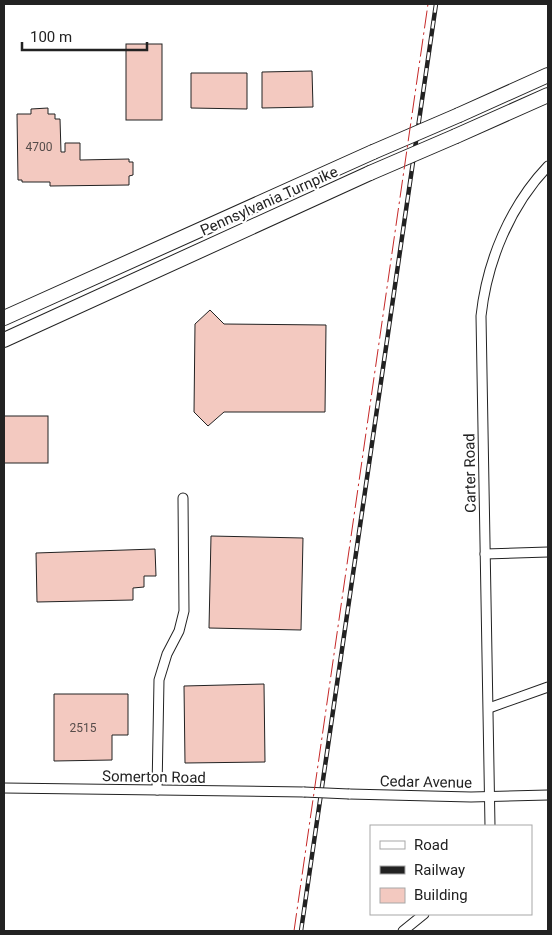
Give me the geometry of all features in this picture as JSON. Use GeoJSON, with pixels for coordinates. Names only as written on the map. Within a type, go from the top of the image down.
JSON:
{"type":"FeatureCollection","features":[{"type":"Feature","properties":{"kind":"highway","name":"Pennsylvania Turnpike"},"geometry":{"type":"LineString","coordinates":[[4,318],[548,75]]}},
{"type":"Feature","properties":{"kind":"highway","name":"Pennsylvania Turnpike"},"geometry":{"type":"LineString","coordinates":[[4,340],[370,173],[548,95]]}},
{"type":"Feature","properties":{"kind":"street","name":"Carter Road"},"geometry":{"type":"LineString","coordinates":[[490,825],[491,796],[480,335],[483,297],[488,272],[504,234],[523,197],[548,166]]}},
{"type":"Feature","properties":{"kind":"street"},"geometry":{"type":"LineString","coordinates":[[157,790],[159,680],[167,654],[179,631],[184,611],[183,498]]}},
{"type":"Feature","properties":{"kind":"street"},"geometry":{"type":"LineString","coordinates":[[485,554],[548,552]]}},
{"type":"Feature","properties":{"kind":"street"},"geometry":{"type":"LineString","coordinates":[[489,708],[548,687]]}},
{"type":"Feature","properties":{"kind":"street","name":"Somerton Road"},"geometry":{"type":"LineString","coordinates":[[4,788],[304,792]]}},
{"type":"Feature","properties":{"kind":"street","name":"Cedar Avenue"},"geometry":{"type":"LineString","coordinates":[[304,792],[491,796],[548,795]]}},
{"type":"Feature","properties":{"kind":"street"},"geometry":{"type":"LineString","coordinates":[[402,931],[423,915]]}},
{"type":"Feature","properties":{"kind":"building"},"geometry":{"type":"Polygon","coordinates":[[[126,44],[162,44],[162,120],[126,120],[126,44]]]}},
{"type":"Feature","properties":{"kind":"building"},"geometry":{"type":"Polygon","coordinates":[[[312,71],[313,107],[262,108],[262,72],[312,71]]]}},
{"type":"Feature","properties":{"kind":"building"},"geometry":{"type":"Polygon","coordinates":[[[191,73],[247,73],[247,109],[191,108],[191,73]]]}},
{"type":"Feature","properties":{"kind":"building"},"geometry":{"type":"Polygon","coordinates":[[[48,108],[48,114],[55,114],[55,119],[60,119],[61,152],[65,152],[65,143],[80,143],[80,160],[129,159],[129,162],[133,162],[133,175],[129,176],[129,185],[50,186],[50,182],[22,182],[22,180],[18,180],[17,114],[31,114],[31,109],[48,108]]]}},
{"type":"Feature","properties":{"kind":"building"},"geometry":{"type":"Polygon","coordinates":[[[210,310],[224,324],[326,325],[325,412],[224,412],[208,426],[194,412],[195,324],[210,310]]]}},
{"type":"Feature","properties":{"kind":"building"},"geometry":{"type":"Polygon","coordinates":[[[4,416],[48,416],[48,463],[4,463],[4,416]]]}},
{"type":"Feature","properties":{"kind":"building"},"geometry":{"type":"Polygon","coordinates":[[[211,536],[303,538],[301,630],[209,628],[211,536]]]}},
{"type":"Feature","properties":{"kind":"building"},"geometry":{"type":"Polygon","coordinates":[[[155,549],[156,576],[144,576],[144,587],[133,588],[133,600],[37,602],[36,553],[155,549]]]}},
{"type":"Feature","properties":{"kind":"building"},"geometry":{"type":"Polygon","coordinates":[[[264,684],[265,762],[185,763],[184,686],[264,684]]]}},
{"type":"Feature","properties":{"kind":"building"},"geometry":{"type":"Polygon","coordinates":[[[54,694],[128,694],[128,735],[112,735],[112,760],[54,761],[54,694]]]}},
{"type":"Feature","properties":{"kind":"railway"},"geometry":{"type":"LineString","coordinates":[[301,931],[436,4]]}},
{"type":"Feature","properties":{"kind":"power"},"geometry":{"type":"LineString","coordinates":[[294,931],[428,4]]}}]}
